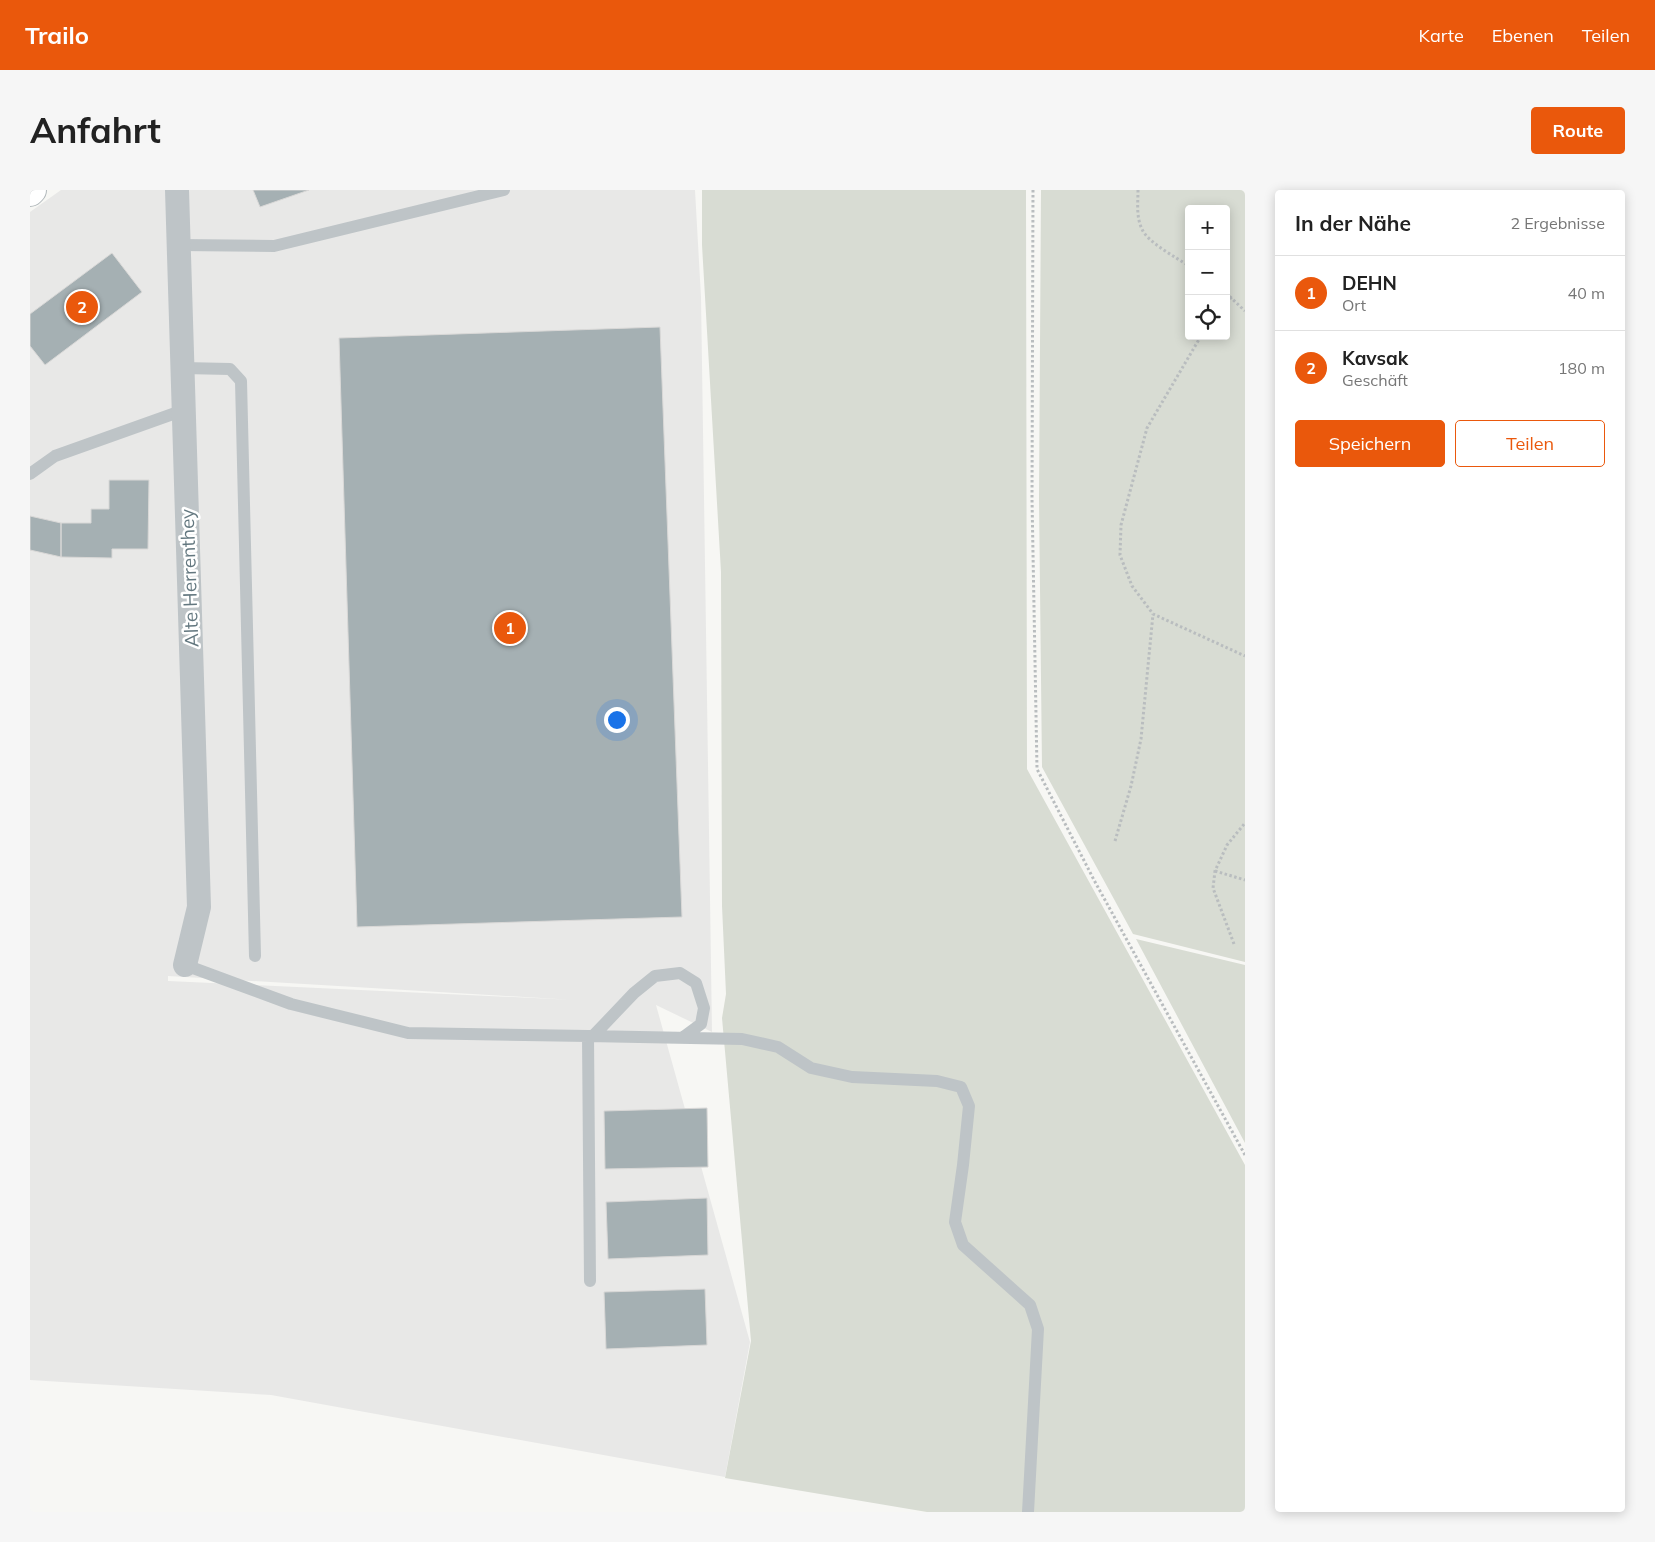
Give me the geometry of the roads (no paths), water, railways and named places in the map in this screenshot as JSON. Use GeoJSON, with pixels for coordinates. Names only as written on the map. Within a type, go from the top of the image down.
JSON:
{"type":"FeatureCollection","features":[{"type":"Feature","properties":{"kind":"street","name":"Alte Herrenthey"},"geometry":{"type":"LineString","coordinates":[[177,190],[198,907],[185,965]]}},
{"type":"Feature","properties":{"kind":"lane"},"geometry":{"type":"LineString","coordinates":[[179,245],[274,246],[504,190]]}},
{"type":"Feature","properties":{"kind":"lane"},"geometry":{"type":"LineString","coordinates":[[183,368],[230,369],[241,381],[255,956]]}},
{"type":"Feature","properties":{"kind":"lane"},"geometry":{"type":"LineString","coordinates":[[30,474],[55,456],[184,410]]}},
{"type":"Feature","properties":{"kind":"lane"},"geometry":{"type":"LineString","coordinates":[[185,965],[291,1004],[408,1033],[742,1039],[778,1047],[811,1068],[827,1072],[852,1077],[937,1081],[961,1087],[969,1106],[964,1165],[955,1222],[963,1245],[1030,1306],[1038,1329],[1028,1512]]}},
{"type":"Feature","properties":{"kind":"lane"},"geometry":{"type":"LineString","coordinates":[[590,1281],[591,1036],[634,993],[655,976],[680,973],[696,983],[704,1008],[701,1024],[682,1038]]}},
{"type":"Feature","properties":{"kind":"place","name":"Kavsak"},"geometry":{"type":"Point","coordinates":[82,307]}},
{"type":"Feature","properties":{"kind":"place","name":"DEHN"},"geometry":{"type":"Point","coordinates":[510,628]}}]}
